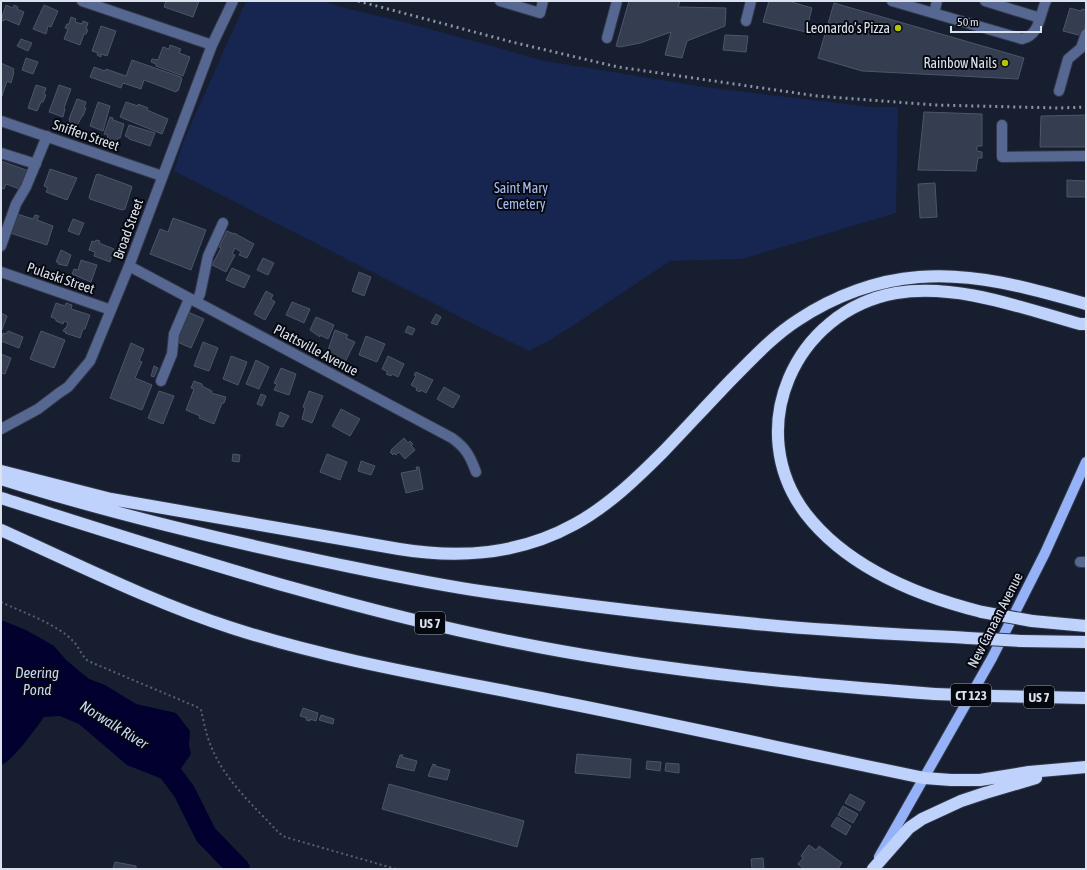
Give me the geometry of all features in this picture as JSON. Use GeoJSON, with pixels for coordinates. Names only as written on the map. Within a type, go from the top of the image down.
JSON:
{"type":"FeatureCollection","features":[{"type":"Feature","properties":{"kind":"highway"},"geometry":{"type":"LineString","coordinates":[[1,471],[111,499],[406,550],[457,555],[490,552],[524,545],[541,539],[576,524],[603,506],[623,490],[655,460],[747,364],[775,338],[799,319],[829,302],[847,294],[864,288],[902,279],[920,276],[951,276],[1003,283],[1086,304]]}},
{"type":"Feature","properties":{"kind":"highway"},"geometry":{"type":"LineString","coordinates":[[1086,324],[1080,324],[960,293],[927,291],[896,293],[879,297],[861,304],[831,322],[817,334],[806,347],[790,374],[784,390],[779,410],[778,429],[782,466],[796,499],[817,526],[840,547],[867,566],[922,593],[982,612],[1032,621],[1086,626]]}},
{"type":"Feature","properties":{"kind":"highway"},"geometry":{"type":"LineString","coordinates":[[1,479],[95,507],[224,539],[354,568],[484,592],[748,624],[866,633],[1022,641],[1086,642]]}},
{"type":"Feature","properties":{"kind":"highway","name":"US 7"},"geometry":{"type":"LineString","coordinates":[[1,498],[324,597],[409,619],[516,642],[624,662],[806,684],[935,694],[1086,698]]}},
{"type":"Feature","properties":{"kind":"highway"},"geometry":{"type":"LineString","coordinates":[[1,530],[173,606],[231,628],[290,645],[379,665],[678,725],[924,778],[980,780],[1029,772],[1081,768]]}},
{"type":"Feature","properties":{"kind":"highway"},"geometry":{"type":"LineString","coordinates":[[873,869],[909,828],[931,814],[961,801],[993,790],[1081,768]]}},
{"type":"Feature","properties":{"kind":"main road","name":"New Canaan Avenue"},"geometry":{"type":"LineString","coordinates":[[873,869],[981,678],[1017,611],[1061,520],[1086,462]]}},
{"type":"Feature","properties":{"kind":"street"},"geometry":{"type":"LineString","coordinates":[[82,1],[212,45]]}},
{"type":"Feature","properties":{"kind":"street","name":"Broad Street"},"geometry":{"type":"LineString","coordinates":[[1,429],[38,409],[68,387],[90,360],[129,266],[212,45],[233,1]]}},
{"type":"Feature","properties":{"kind":"street"},"geometry":{"type":"LineString","coordinates":[[500,1],[540,12],[543,1]]}},
{"type":"Feature","properties":{"kind":"street"},"geometry":{"type":"LineString","coordinates":[[607,38],[618,1]]}},
{"type":"Feature","properties":{"kind":"street"},"geometry":{"type":"LineString","coordinates":[[746,21],[751,1]]}},
{"type":"Feature","properties":{"kind":"street"},"geometry":{"type":"LineString","coordinates":[[892,1],[1022,39],[1030,37],[1035,31],[1046,1]]}},
{"type":"Feature","properties":{"kind":"street"},"geometry":{"type":"LineString","coordinates":[[934,13],[937,1]]}},
{"type":"Feature","properties":{"kind":"street"},"geometry":{"type":"LineString","coordinates":[[985,1],[1040,18]]}},
{"type":"Feature","properties":{"kind":"street"},"geometry":{"type":"LineString","coordinates":[[1059,91],[1068,59],[1081,48],[1086,34]]}},
{"type":"Feature","properties":{"kind":"street","name":"Sniffen Street"},"geometry":{"type":"LineString","coordinates":[[1,120],[162,176]]}},
{"type":"Feature","properties":{"kind":"street"},"geometry":{"type":"LineString","coordinates":[[1002,125],[1002,157],[1086,156]]}},
{"type":"Feature","properties":{"kind":"street"},"geometry":{"type":"LineString","coordinates":[[2,242],[16,204],[26,187],[47,136]]}},
{"type":"Feature","properties":{"kind":"street"},"geometry":{"type":"LineString","coordinates":[[1,153],[36,164]]}},
{"type":"Feature","properties":{"kind":"street"},"geometry":{"type":"LineString","coordinates":[[161,381],[172,354],[174,334],[193,300],[200,294],[208,256],[223,223]]}},
{"type":"Feature","properties":{"kind":"street","name":"Plattsville Avenue"},"geometry":{"type":"LineString","coordinates":[[129,266],[452,438],[461,445],[470,456],[476,472]]}},
{"type":"Feature","properties":{"kind":"street","name":"Pulaski Street"},"geometry":{"type":"LineString","coordinates":[[1,272],[111,310]]}},
{"type":"Feature","properties":{"kind":"path"},"geometry":{"type":"LineString","coordinates":[[1,602],[46,623],[64,634],[74,641],[83,656],[88,661],[201,710],[210,745],[234,786],[279,833],[286,837],[396,869]]}},
{"type":"Feature","properties":{"kind":"green space","name":"Saint Mary Cemetery"},"geometry":{"type":"Polygon","coordinates":[[[246,1],[323,1],[545,61],[705,87],[873,107],[898,107],[896,213],[742,259],[670,261],[574,325],[529,351],[174,171],[183,142],[246,1]]]}},
{"type":"Feature","properties":{"kind":"water","name":"Deering Pond"},"geometry":{"type":"Polygon","coordinates":[[[1,620],[26,630],[54,646],[66,660],[89,679],[105,685],[136,704],[176,713],[190,731],[189,745],[191,754],[180,770],[183,778],[184,791],[175,792],[165,780],[127,765],[79,724],[60,716],[44,717],[18,751],[1,765],[1,620]]]}},
{"type":"Feature","properties":{"kind":"building"},"geometry":{"type":"Polygon","coordinates":[[[166,1],[199,1],[193,17],[164,7],[166,1]]]}},
{"type":"Feature","properties":{"kind":"building"},"geometry":{"type":"Polygon","coordinates":[[[629,1],[680,1],[678,7],[726,8],[725,26],[687,41],[682,58],[665,55],[671,32],[640,43],[620,47],[616,46],[629,1]]]}},
{"type":"Feature","properties":{"kind":"building"},"geometry":{"type":"Polygon","coordinates":[[[769,1],[788,1],[812,8],[806,32],[763,22],[769,1]]]}},
{"type":"Feature","properties":{"kind":"building"},"geometry":{"type":"Polygon","coordinates":[[[834,3],[1024,58],[1018,79],[862,71],[818,58],[834,3]]]}},
{"type":"Feature","properties":{"kind":"building"},"geometry":{"type":"Polygon","coordinates":[[[6,5],[13,8],[14,5],[18,7],[17,9],[24,12],[19,25],[5,19],[4,21],[1,20],[6,5]]]}},
{"type":"Feature","properties":{"kind":"building"},"geometry":{"type":"Polygon","coordinates":[[[44,5],[58,11],[51,27],[48,26],[46,34],[33,29],[44,5]]]}},
{"type":"Feature","properties":{"kind":"building"},"geometry":{"type":"Polygon","coordinates":[[[1070,8],[1081,11],[1082,9],[1086,10],[1086,23],[1082,36],[1063,31],[1070,8]]]}},
{"type":"Feature","properties":{"kind":"building"},"geometry":{"type":"Polygon","coordinates":[[[71,17],[76,19],[75,22],[82,24],[83,21],[88,23],[86,29],[88,30],[86,34],[84,34],[80,45],[64,39],[68,29],[65,28],[67,24],[69,24],[71,17]]]}},
{"type":"Feature","properties":{"kind":"building"},"geometry":{"type":"Polygon","coordinates":[[[101,26],[116,31],[107,56],[101,54],[101,57],[97,55],[98,53],[92,51],[101,26]]]}},
{"type":"Feature","properties":{"kind":"building"},"geometry":{"type":"Polygon","coordinates":[[[725,35],[748,36],[746,52],[723,50],[725,35]]]}},
{"type":"Feature","properties":{"kind":"building"},"geometry":{"type":"Polygon","coordinates":[[[21,39],[32,43],[28,51],[17,46],[21,39]]]}},
{"type":"Feature","properties":{"kind":"building"},"geometry":{"type":"Polygon","coordinates":[[[170,45],[181,49],[179,53],[190,57],[183,76],[156,66],[156,64],[151,62],[152,59],[158,60],[163,47],[169,49],[170,45]]]}},
{"type":"Feature","properties":{"kind":"building"},"geometry":{"type":"Polygon","coordinates":[[[26,58],[38,62],[33,74],[22,70],[26,58]]]}},
{"type":"Feature","properties":{"kind":"building"},"geometry":{"type":"Polygon","coordinates":[[[132,60],[181,77],[182,79],[178,91],[177,90],[176,92],[144,80],[141,89],[123,83],[121,88],[90,77],[94,67],[105,71],[106,69],[126,76],[132,60]]]}},
{"type":"Feature","properties":{"kind":"building"},"geometry":{"type":"Polygon","coordinates":[[[1,63],[14,69],[11,83],[7,81],[2,96],[1,63]]]}},
{"type":"Feature","properties":{"kind":"building"},"geometry":{"type":"Polygon","coordinates":[[[36,85],[46,88],[44,94],[46,95],[37,111],[28,108],[36,85]]]}},
{"type":"Feature","properties":{"kind":"building"},"geometry":{"type":"Polygon","coordinates":[[[59,85],[71,89],[64,108],[63,117],[49,112],[59,85]]]}},
{"type":"Feature","properties":{"kind":"building"},"geometry":{"type":"Polygon","coordinates":[[[77,99],[86,102],[84,108],[86,108],[77,126],[69,123],[69,119],[77,99]]]}},
{"type":"Feature","properties":{"kind":"building"},"geometry":{"type":"Polygon","coordinates":[[[98,102],[110,106],[103,131],[90,126],[98,102]]]}},
{"type":"Feature","properties":{"kind":"building"},"geometry":{"type":"Polygon","coordinates":[[[126,102],[138,106],[138,104],[148,108],[147,110],[168,119],[162,134],[120,117],[126,102]]]}},
{"type":"Feature","properties":{"kind":"building"},"geometry":{"type":"Polygon","coordinates":[[[924,112],[982,114],[982,146],[977,146],[977,151],[982,152],[982,158],[978,158],[976,171],[918,170],[924,112]]]}},
{"type":"Feature","properties":{"kind":"building"},"geometry":{"type":"Polygon","coordinates":[[[1086,115],[1086,147],[1040,147],[1041,116],[1086,115]]]}},
{"type":"Feature","properties":{"kind":"building"},"geometry":{"type":"Polygon","coordinates":[[[110,117],[113,118],[113,120],[124,124],[120,138],[118,138],[117,142],[107,139],[108,135],[104,134],[110,117]]]}},
{"type":"Feature","properties":{"kind":"building"},"geometry":{"type":"Polygon","coordinates":[[[129,125],[155,133],[150,146],[129,139],[125,136],[129,125]]]}},
{"type":"Feature","properties":{"kind":"building"},"geometry":{"type":"Polygon","coordinates":[[[1,161],[29,171],[22,190],[6,184],[4,189],[1,188],[1,161]]]}},
{"type":"Feature","properties":{"kind":"building"},"geometry":{"type":"Polygon","coordinates":[[[50,169],[77,178],[67,200],[46,192],[48,188],[44,186],[50,169]]]}},
{"type":"Feature","properties":{"kind":"building"},"geometry":{"type":"Polygon","coordinates":[[[98,174],[132,187],[125,209],[122,210],[90,199],[89,197],[96,175],[98,174]]]}},
{"type":"Feature","properties":{"kind":"building"},"geometry":{"type":"Polygon","coordinates":[[[1067,180],[1086,181],[1086,197],[1067,197],[1067,180]]]}},
{"type":"Feature","properties":{"kind":"building"},"geometry":{"type":"Polygon","coordinates":[[[935,183],[937,217],[920,218],[918,184],[935,183]]]}},
{"type":"Feature","properties":{"kind":"building"},"geometry":{"type":"Polygon","coordinates":[[[17,214],[33,219],[35,215],[39,216],[37,220],[53,226],[47,245],[10,233],[17,214]]]}},
{"type":"Feature","properties":{"kind":"building"},"geometry":{"type":"Polygon","coordinates":[[[173,218],[206,230],[191,270],[150,254],[160,229],[168,232],[173,218]]]}},
{"type":"Feature","properties":{"kind":"building"},"geometry":{"type":"Polygon","coordinates":[[[73,219],[84,223],[79,235],[68,231],[73,219]]]}},
{"type":"Feature","properties":{"kind":"building"},"geometry":{"type":"Polygon","coordinates":[[[227,231],[234,233],[254,244],[247,258],[239,255],[241,252],[235,248],[232,254],[235,255],[226,272],[212,265],[221,248],[219,247],[227,231]]]}},
{"type":"Feature","properties":{"kind":"building"},"geometry":{"type":"Polygon","coordinates":[[[96,240],[100,241],[99,243],[114,249],[110,262],[94,256],[95,252],[89,250],[92,241],[95,242],[96,240]]]}},
{"type":"Feature","properties":{"kind":"building"},"geometry":{"type":"Polygon","coordinates":[[[61,250],[71,255],[67,266],[56,262],[61,250]]]}},
{"type":"Feature","properties":{"kind":"building"},"geometry":{"type":"Polygon","coordinates":[[[263,258],[274,263],[268,275],[257,270],[263,258]]]}},
{"type":"Feature","properties":{"kind":"building"},"geometry":{"type":"Polygon","coordinates":[[[81,260],[97,265],[91,282],[72,274],[74,269],[78,270],[81,260]]]}},
{"type":"Feature","properties":{"kind":"building"},"geometry":{"type":"Polygon","coordinates":[[[232,268],[250,276],[244,288],[226,280],[232,268]]]}},
{"type":"Feature","properties":{"kind":"building"},"geometry":{"type":"Polygon","coordinates":[[[359,272],[371,277],[364,296],[352,291],[359,272]]]}},
{"type":"Feature","properties":{"kind":"building"},"geometry":{"type":"Polygon","coordinates":[[[266,291],[273,295],[271,299],[275,302],[265,320],[254,314],[266,291]]]}},
{"type":"Feature","properties":{"kind":"building"},"geometry":{"type":"Polygon","coordinates":[[[292,302],[310,309],[304,323],[286,315],[292,302]]]}},
{"type":"Feature","properties":{"kind":"building"},"geometry":{"type":"Polygon","coordinates":[[[56,303],[65,306],[66,303],[72,305],[71,309],[90,315],[80,338],[63,331],[68,323],[64,321],[63,324],[51,317],[56,303]]]}},
{"type":"Feature","properties":{"kind":"building"},"geometry":{"type":"Polygon","coordinates":[[[188,312],[204,319],[191,348],[175,341],[188,312]]]}},
{"type":"Feature","properties":{"kind":"building"},"geometry":{"type":"Polygon","coordinates":[[[1,313],[7,316],[2,330],[1,329],[1,313]]]}},
{"type":"Feature","properties":{"kind":"building"},"geometry":{"type":"Polygon","coordinates":[[[436,314],[441,317],[437,325],[431,323],[436,314]]]}},
{"type":"Feature","properties":{"kind":"building"},"geometry":{"type":"Polygon","coordinates":[[[316,317],[334,325],[328,339],[320,335],[320,337],[310,330],[316,317]]]}},
{"type":"Feature","properties":{"kind":"building"},"geometry":{"type":"Polygon","coordinates":[[[408,326],[415,329],[412,335],[405,332],[408,326]]]}},
{"type":"Feature","properties":{"kind":"building"},"geometry":{"type":"Polygon","coordinates":[[[335,330],[348,335],[346,338],[355,342],[345,362],[327,353],[335,330]]]}},
{"type":"Feature","properties":{"kind":"building"},"geometry":{"type":"Polygon","coordinates":[[[8,331],[23,337],[19,348],[1,341],[3,333],[6,334],[8,331]]]}},
{"type":"Feature","properties":{"kind":"building"},"geometry":{"type":"Polygon","coordinates":[[[41,331],[65,340],[54,368],[30,359],[41,331]]]}},
{"type":"Feature","properties":{"kind":"building"},"geometry":{"type":"Polygon","coordinates":[[[366,336],[385,344],[377,362],[359,355],[366,336]]]}},
{"type":"Feature","properties":{"kind":"building"},"geometry":{"type":"Polygon","coordinates":[[[203,342],[218,348],[209,371],[194,366],[203,342]]]}},
{"type":"Feature","properties":{"kind":"building"},"geometry":{"type":"Polygon","coordinates":[[[131,343],[144,349],[139,361],[142,362],[135,378],[152,385],[142,410],[110,398],[131,343]]]}},
{"type":"Feature","properties":{"kind":"building"},"geometry":{"type":"Polygon","coordinates":[[[1,354],[11,358],[5,374],[1,373],[1,354]]]}},
{"type":"Feature","properties":{"kind":"building"},"geometry":{"type":"Polygon","coordinates":[[[231,356],[247,362],[238,385],[223,379],[231,356]]]}},
{"type":"Feature","properties":{"kind":"building"},"geometry":{"type":"Polygon","coordinates":[[[388,356],[404,364],[398,377],[392,374],[391,376],[386,374],[388,372],[382,369],[388,356]]]}},
{"type":"Feature","properties":{"kind":"building"},"geometry":{"type":"Polygon","coordinates":[[[256,360],[269,367],[259,389],[246,384],[256,360]]]}},
{"type":"Feature","properties":{"kind":"building"},"geometry":{"type":"Polygon","coordinates":[[[154,366],[158,368],[154,377],[151,376],[154,366]]]}},
{"type":"Feature","properties":{"kind":"building"},"geometry":{"type":"Polygon","coordinates":[[[281,368],[296,374],[289,395],[274,390],[277,384],[274,383],[281,368]]]}},
{"type":"Feature","properties":{"kind":"building"},"geometry":{"type":"Polygon","coordinates":[[[416,372],[433,380],[426,393],[421,390],[420,392],[416,390],[417,388],[411,385],[416,376],[414,375],[416,372]]]}},
{"type":"Feature","properties":{"kind":"building"},"geometry":{"type":"Polygon","coordinates":[[[194,381],[202,384],[202,386],[212,391],[211,393],[226,397],[224,403],[222,403],[214,424],[199,418],[200,416],[186,410],[194,389],[191,388],[194,381]]]}},
{"type":"Feature","properties":{"kind":"building"},"geometry":{"type":"Polygon","coordinates":[[[444,387],[460,396],[453,408],[437,399],[444,387]]]}},
{"type":"Feature","properties":{"kind":"building"},"geometry":{"type":"Polygon","coordinates":[[[159,391],[174,396],[163,424],[148,418],[159,391]]]}},
{"type":"Feature","properties":{"kind":"building"},"geometry":{"type":"Polygon","coordinates":[[[309,391],[323,396],[312,423],[302,419],[305,408],[303,407],[309,391]]]}},
{"type":"Feature","properties":{"kind":"building"},"geometry":{"type":"Polygon","coordinates":[[[261,394],[266,396],[262,406],[257,404],[261,394]]]}},
{"type":"Feature","properties":{"kind":"building"},"geometry":{"type":"Polygon","coordinates":[[[341,409],[360,419],[350,436],[332,426],[341,409]]]}},
{"type":"Feature","properties":{"kind":"building"},"geometry":{"type":"Polygon","coordinates":[[[280,412],[289,416],[283,427],[276,425],[280,412]]]}},
{"type":"Feature","properties":{"kind":"building"},"geometry":{"type":"Polygon","coordinates":[[[404,438],[408,443],[410,441],[413,444],[411,445],[415,450],[405,459],[399,452],[396,455],[394,453],[393,455],[390,452],[404,438]]]}},
{"type":"Feature","properties":{"kind":"building"},"geometry":{"type":"Polygon","coordinates":[[[233,454],[240,455],[239,462],[232,461],[233,454]]]}},
{"type":"Feature","properties":{"kind":"building"},"geometry":{"type":"Polygon","coordinates":[[[327,454],[347,462],[340,480],[320,472],[327,454]]]}},
{"type":"Feature","properties":{"kind":"building"},"geometry":{"type":"Polygon","coordinates":[[[361,461],[375,466],[371,475],[358,471],[361,461]]]}},
{"type":"Feature","properties":{"kind":"building"},"geometry":{"type":"Polygon","coordinates":[[[416,467],[419,467],[423,489],[406,493],[401,473],[417,470],[416,467]]]}},
{"type":"Feature","properties":{"kind":"building"},"geometry":{"type":"Polygon","coordinates":[[[303,708],[318,713],[316,721],[310,719],[310,721],[306,720],[307,718],[300,716],[303,708]]]}},
{"type":"Feature","properties":{"kind":"building"},"geometry":{"type":"Polygon","coordinates":[[[321,715],[334,719],[333,724],[319,720],[321,715]]]}},
{"type":"Feature","properties":{"kind":"building"},"geometry":{"type":"Polygon","coordinates":[[[577,754],[631,759],[630,778],[575,773],[577,754]]]}},
{"type":"Feature","properties":{"kind":"building"},"geometry":{"type":"Polygon","coordinates":[[[400,755],[403,755],[402,757],[417,761],[414,771],[396,767],[400,755]]]}},
{"type":"Feature","properties":{"kind":"building"},"geometry":{"type":"Polygon","coordinates":[[[647,761],[661,762],[660,771],[646,769],[647,761]]]}},
{"type":"Feature","properties":{"kind":"building"},"geometry":{"type":"Polygon","coordinates":[[[666,763],[679,764],[679,773],[665,771],[666,763]]]}},
{"type":"Feature","properties":{"kind":"building"},"geometry":{"type":"Polygon","coordinates":[[[433,764],[436,765],[435,766],[450,770],[447,780],[428,776],[433,764]]]}},
{"type":"Feature","properties":{"kind":"building"},"geometry":{"type":"Polygon","coordinates":[[[389,784],[524,821],[517,847],[382,809],[389,784]]]}},
{"type":"Feature","properties":{"kind":"building"},"geometry":{"type":"Polygon","coordinates":[[[850,794],[865,802],[860,811],[845,803],[850,794]]]}},
{"type":"Feature","properties":{"kind":"building"},"geometry":{"type":"Polygon","coordinates":[[[843,806],[858,814],[853,823],[838,815],[843,806]]]}},
{"type":"Feature","properties":{"kind":"building"},"geometry":{"type":"Polygon","coordinates":[[[837,817],[851,826],[846,835],[831,826],[837,817]]]}},
{"type":"Feature","properties":{"kind":"building"},"geometry":{"type":"Polygon","coordinates":[[[809,845],[816,850],[819,846],[842,863],[838,869],[804,869],[798,864],[803,858],[801,856],[809,845]]]}},
{"type":"Feature","properties":{"kind":"building"},"geometry":{"type":"Polygon","coordinates":[[[763,858],[764,869],[752,869],[751,859],[763,858]]]}},
{"type":"Feature","properties":{"kind":"building"},"geometry":{"type":"Polygon","coordinates":[[[115,862],[136,866],[136,869],[113,869],[115,862]]]}},
{"type":"Feature","properties":{"kind":"waterway","name":"Norwalk River"},"geometry":{"type":"LineString","coordinates":[[166,767],[184,791],[206,835],[239,869]]}},
{"type":"Feature","properties":{"kind":"railway"},"geometry":{"type":"LineString","coordinates":[[358,1],[512,42],[618,67],[817,96],[935,105],[1059,108],[1086,107]]}},
{"type":"Feature","properties":{"kind":"place","name":"Leonardo’s Pizza"},"geometry":{"type":"Point","coordinates":[898,28]}},
{"type":"Feature","properties":{"kind":"place","name":"Rainbow Nails"},"geometry":{"type":"Point","coordinates":[1005,63]}}]}
